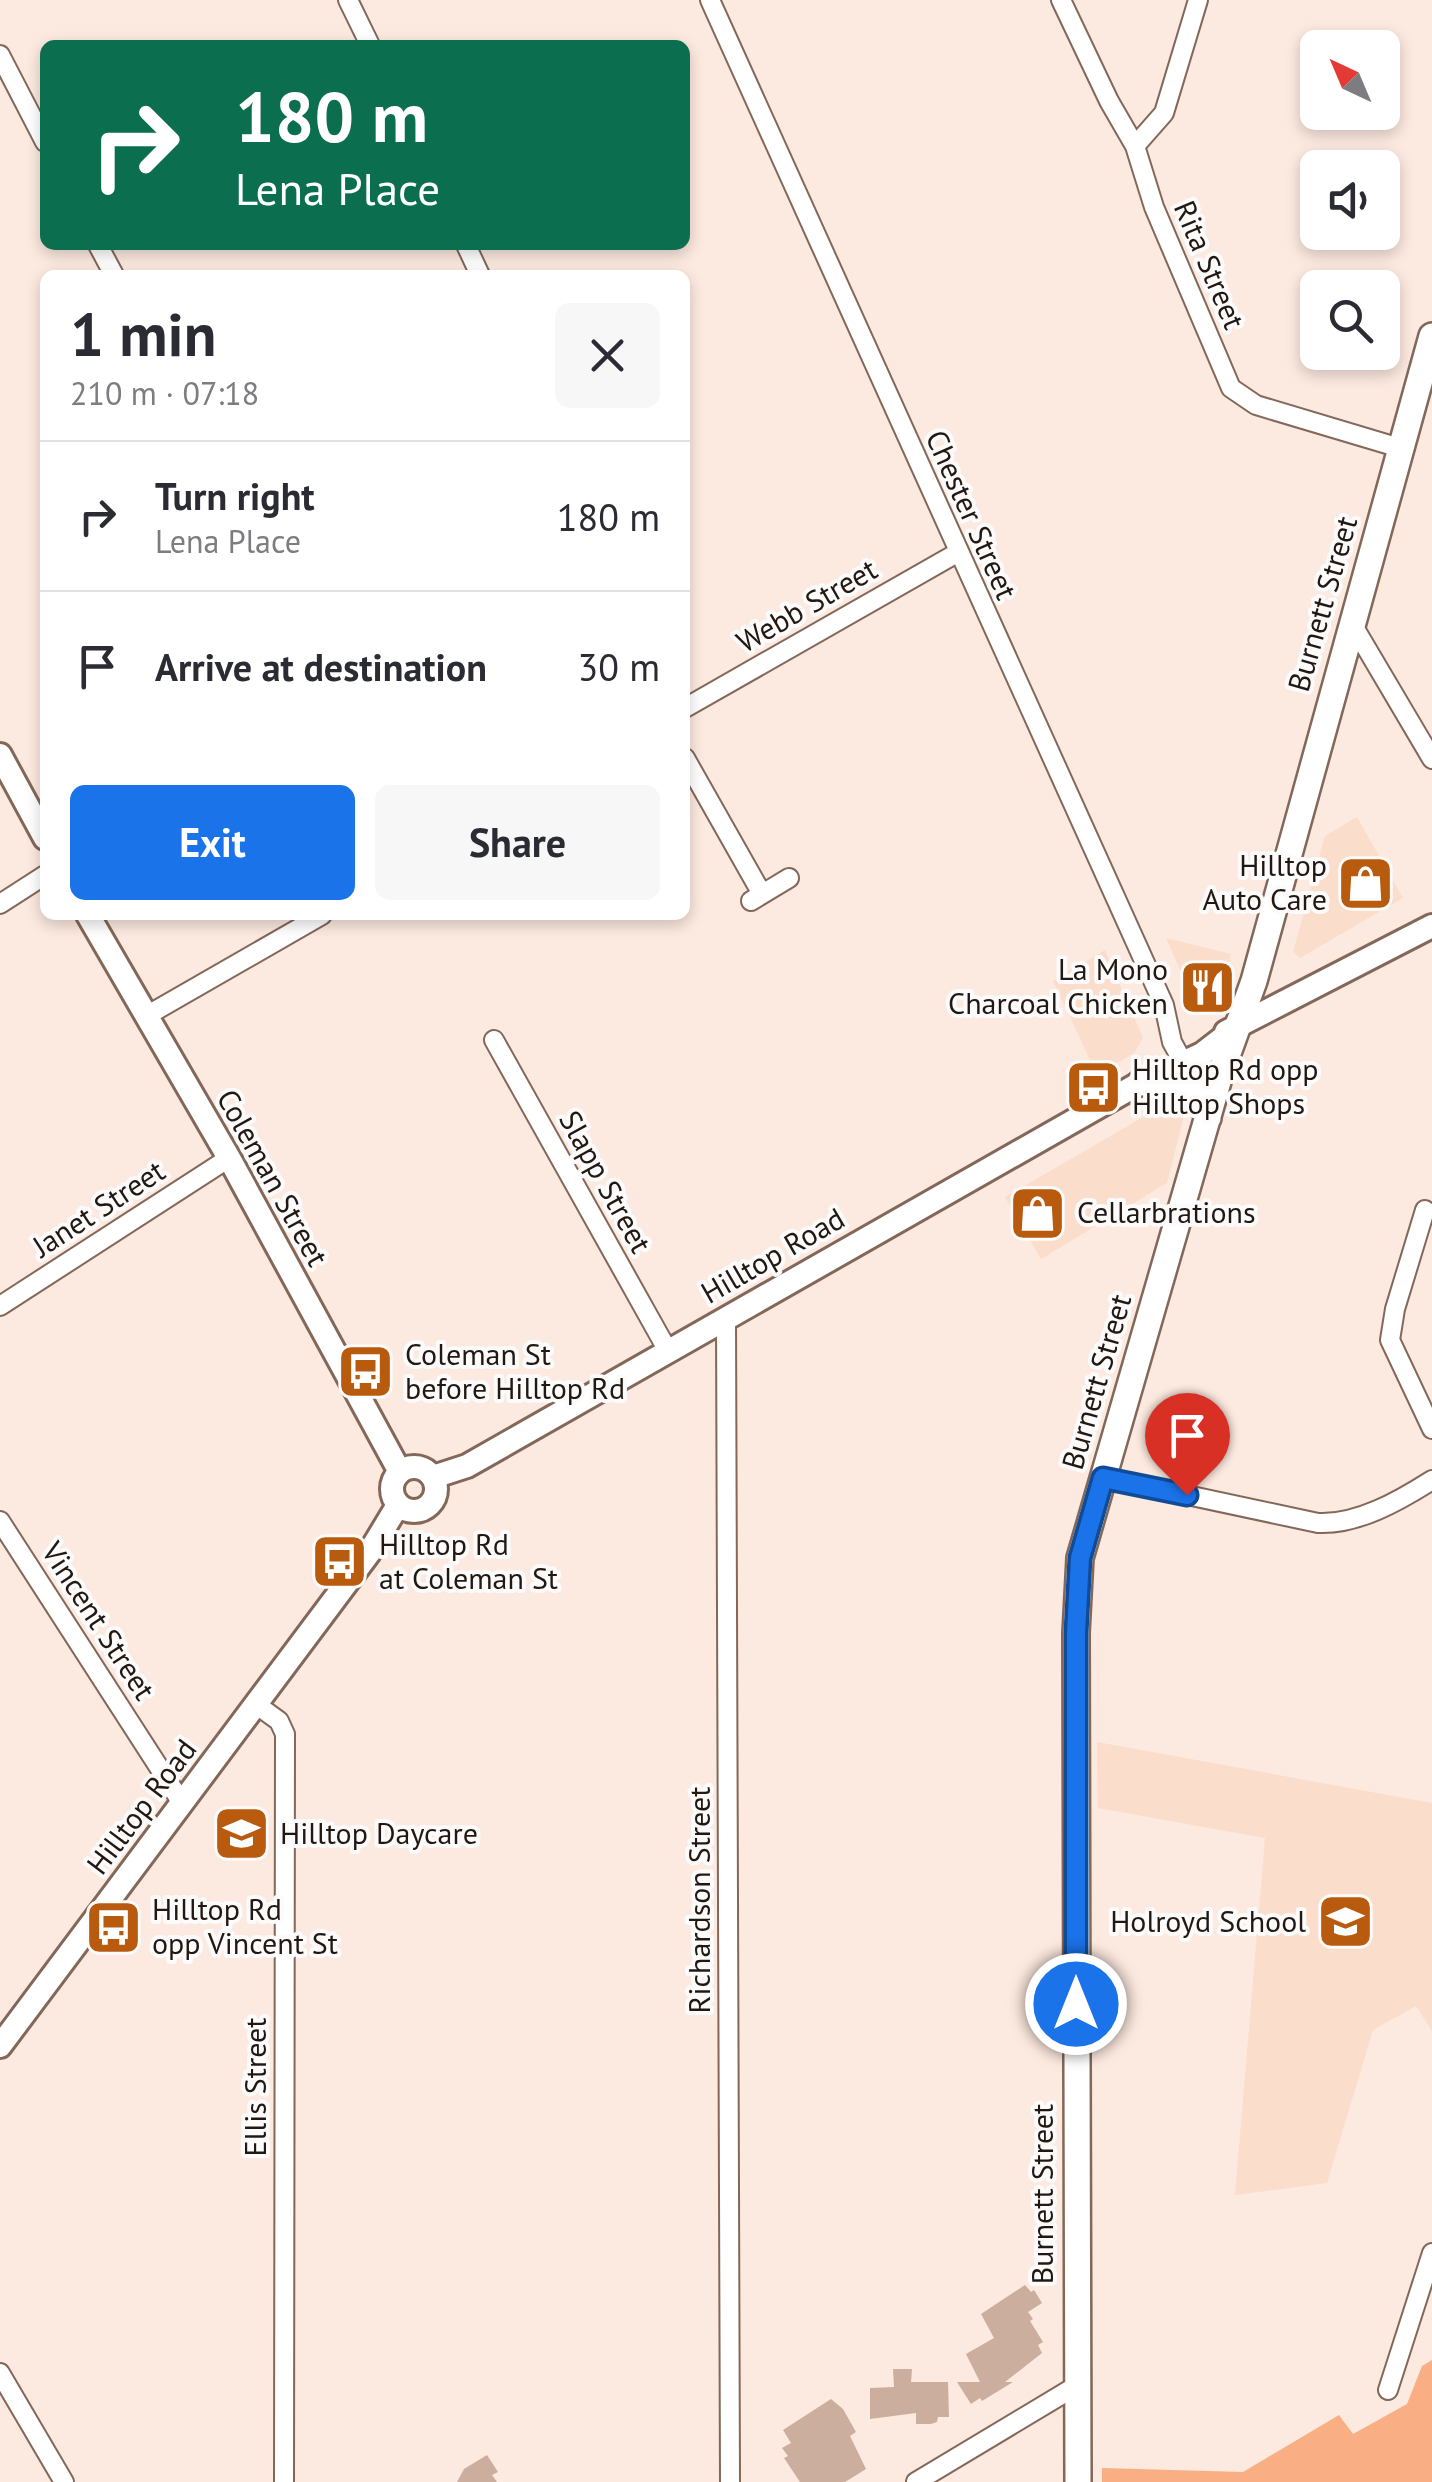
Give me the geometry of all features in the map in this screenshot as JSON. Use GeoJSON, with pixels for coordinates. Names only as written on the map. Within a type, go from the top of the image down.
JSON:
{"type":"FeatureCollection","features":[{"type":"Feature","properties":{"kind":"main road","name":"Burnett Street"},"geometry":{"type":"LineString","coordinates":[[1078,2482],[1076,1633],[1080,1558],[1208,1118],[1254,981],[1432,336]]}},
{"type":"Feature","properties":{"kind":"main road"},"geometry":{"type":"LineString","coordinates":[[1140,1083],[1188,1083],[1200,1097],[1208,1118]]}},
{"type":"Feature","properties":{"kind":"street"},"geometry":{"type":"LineString","coordinates":[[348,0],[368,40]]}},
{"type":"Feature","properties":{"kind":"street","name":"Chester Street"},"geometry":{"type":"LineString","coordinates":[[710,0],[1164,1005],[1178,1053]]}},
{"type":"Feature","properties":{"kind":"street","name":"Rita Street"},"geometry":{"type":"LineString","coordinates":[[1061,0],[1108,101],[1135,146],[1154,206],[1236,394],[1256,405],[1400,448]]}},
{"type":"Feature","properties":{"kind":"street"},"geometry":{"type":"LineString","coordinates":[[1135,146],[1164,113],[1198,0]]}},
{"type":"Feature","properties":{"kind":"street"},"geometry":{"type":"LineString","coordinates":[[0,55],[40,132]]}},
{"type":"Feature","properties":{"kind":"street","name":"Webb Street"},"geometry":{"type":"LineString","coordinates":[[690,702],[957,553]]}},
{"type":"Feature","properties":{"kind":"street"},"geometry":{"type":"LineString","coordinates":[[1351,622],[1432,759]]}},
{"type":"Feature","properties":{"kind":"street"},"geometry":{"type":"LineString","coordinates":[[0,755],[40,829]]}},
{"type":"Feature","properties":{"kind":"street"},"geometry":{"type":"LineString","coordinates":[[690,768],[757,897],[790,878]]}},
{"type":"Feature","properties":{"kind":"street"},"geometry":{"type":"LineString","coordinates":[[0,904],[40,878]]}},
{"type":"Feature","properties":{"kind":"street","name":"Hilltop Road"},"geometry":{"type":"LineString","coordinates":[[1377,952],[1432,914]]}},
{"type":"Feature","properties":{"kind":"street","name":"Coleman Street"},"geometry":{"type":"LineString","coordinates":[[91,920],[228,1158],[400,1472]]}},
{"type":"Feature","properties":{"kind":"street"},"geometry":{"type":"LineString","coordinates":[[146,1016],[313,920]]}},
{"type":"Feature","properties":{"kind":"street","name":"Hilltop Road"},"geometry":{"type":"LineString","coordinates":[[1140,1083],[1158,1064],[1178,1053],[1237,1027],[1432,926]]}},
{"type":"Feature","properties":{"kind":"street","name":"Hilltop Road"},"geometry":{"type":"LineString","coordinates":[[433,1477],[467,1466],[1140,1083],[1202,1054],[1237,1027]]}},
{"type":"Feature","properties":{"kind":"street","name":"Slapp Street"},"geometry":{"type":"LineString","coordinates":[[494,1040],[668,1351]]}},
{"type":"Feature","properties":{"kind":"street","name":"Janet Street"},"geometry":{"type":"LineString","coordinates":[[0,1306],[228,1158]]}},
{"type":"Feature","properties":{"kind":"street"},"geometry":{"type":"LineString","coordinates":[[1425,1210],[1395,1309],[1390,1340],[1432,1429]]}},
{"type":"Feature","properties":{"kind":"street","name":"Richardson Street"},"geometry":{"type":"LineString","coordinates":[[726,1318],[730,2482]]}},
{"type":"Feature","properties":{"kind":"street"},"geometry":{"type":"LineString","coordinates":[[420,1468],[433,1477],[436,1492],[430,1505],[419,1510],[398,1505],[392,1491],[400,1472],[420,1468]]}},
{"type":"Feature","properties":{"kind":"street"},"geometry":{"type":"LineString","coordinates":[[1103,1478],[1338,1524],[1356,1519],[1432,1480]]}},
{"type":"Feature","properties":{"kind":"street","name":"Hilltop Road"},"geometry":{"type":"LineString","coordinates":[[0,2046],[369,1553],[398,1505]]}},
{"type":"Feature","properties":{"kind":"street","name":"Vincent Street"},"geometry":{"type":"LineString","coordinates":[[0,1521],[182,1802]]}},
{"type":"Feature","properties":{"kind":"street","name":"Ellis Street"},"geometry":{"type":"LineString","coordinates":[[256,1705],[279,1722],[285,1734],[284,2482]]}},
{"type":"Feature","properties":{"kind":"street"},"geometry":{"type":"LineString","coordinates":[[1388,2390],[1432,2253]]}},
{"type":"Feature","properties":{"kind":"street"},"geometry":{"type":"LineString","coordinates":[[0,2373],[64,2482]]}},
{"type":"Feature","properties":{"kind":"street"},"geometry":{"type":"LineString","coordinates":[[916,2482],[1076,2386]]}},
{"type":"Feature","properties":{"kind":"shaded area"},"geometry":{"type":"Polygon","coordinates":[[[1357,817],[1403,898],[1300,958],[1293,952],[1325,836],[1357,817]]]}},
{"type":"Feature","properties":{"kind":"shaded area"},"geometry":{"type":"Polygon","coordinates":[[[1166,938],[1231,954],[1219,1005],[1200,1015],[1166,938]]]}},
{"type":"Feature","properties":{"kind":"shaded area"},"geometry":{"type":"Polygon","coordinates":[[[1105,950],[1143,1038],[1134,1053],[1097,1075],[1053,981],[1105,950]]]}},
{"type":"Feature","properties":{"kind":"shaded area"},"geometry":{"type":"Polygon","coordinates":[[[1173,1108],[1184,1116],[1167,1183],[1041,1259],[1005,1197],[1157,1109],[1173,1108]]]}},
{"type":"Feature","properties":{"kind":"shaded area","name":"Holroyd School"},"geometry":{"type":"Polygon","coordinates":[[[1097,1742],[1432,1803],[1432,2031],[1416,2006],[1373,2030],[1327,2183],[1235,2195],[1265,1838],[1098,1808],[1097,1742]]]}},
{"type":"Feature","properties":{"kind":"shaded area"},"geometry":{"type":"Polygon","coordinates":[[[1432,2360],[1432,2482],[1102,2482],[1102,2468],[1243,2472],[1339,2415],[1353,2434],[1407,2404],[1422,2366],[1432,2360]]]}},
{"type":"Feature","properties":{"kind":"building"},"geometry":{"type":"Polygon","coordinates":[[[1025,2285],[1031,2292],[1034,2290],[1042,2303],[1028,2312],[1043,2342],[1038,2345],[1042,2353],[1005,2382],[1013,2382],[971,2404],[957,2382],[980,2382],[966,2354],[994,2338],[981,2314],[1025,2285]]]}},
{"type":"Feature","properties":{"kind":"building"},"geometry":{"type":"Polygon","coordinates":[[[893,2369],[912,2369],[911,2382],[948,2382],[949,2417],[938,2417],[931,2424],[916,2424],[916,2413],[870,2419],[870,2388],[894,2387],[893,2369]]]}},
{"type":"Feature","properties":{"kind":"building"},"geometry":{"type":"Polygon","coordinates":[[[831,2399],[843,2409],[856,2432],[850,2436],[866,2469],[845,2482],[800,2482],[784,2458],[788,2456],[782,2448],[791,2443],[783,2430],[831,2399]]]}},
{"type":"Feature","properties":{"kind":"building"},"geometry":{"type":"Polygon","coordinates":[[[487,2455],[498,2472],[492,2475],[497,2482],[457,2482],[464,2469],[487,2455]]]}},
{"type":"Feature","properties":{"kind":"place","name":"Hilltop Auto Care"},"geometry":{"type":"Point","coordinates":[1366,883]}},
{"type":"Feature","properties":{"kind":"place","name":"La Mono Charcoal Chicken"},"geometry":{"type":"Point","coordinates":[1207,987]}},
{"type":"Feature","properties":{"kind":"place","name":"Hilltop Rd opp Hilltop Shops"},"geometry":{"type":"Point","coordinates":[1093,1087]}},
{"type":"Feature","properties":{"kind":"place","name":"Cellarbrations"},"geometry":{"type":"Point","coordinates":[1038,1213]}},
{"type":"Feature","properties":{"kind":"place","name":"Coleman St before Hilltop Rd"},"geometry":{"type":"Point","coordinates":[366,1372]}},
{"type":"Feature","properties":{"kind":"place","name":"Hilltop Rd at Coleman St"},"geometry":{"type":"Point","coordinates":[340,1562]}},
{"type":"Feature","properties":{"kind":"place","name":"Hilltop Daycare"},"geometry":{"type":"Point","coordinates":[241,1834]}},
{"type":"Feature","properties":{"kind":"place","name":"Holroyd School"},"geometry":{"type":"Point","coordinates":[1345,1922]}},
{"type":"Feature","properties":{"kind":"place","name":"Hilltop Rd opp Vincent St"},"geometry":{"type":"Point","coordinates":[113,1927]}},
{"type":"Feature","properties":{"kind":"route"},"geometry":{"type":"LineString","coordinates":[[1076,2004],[1076,1633],[1080,1558],[1103,1478],[1187,1495]]}}]}
